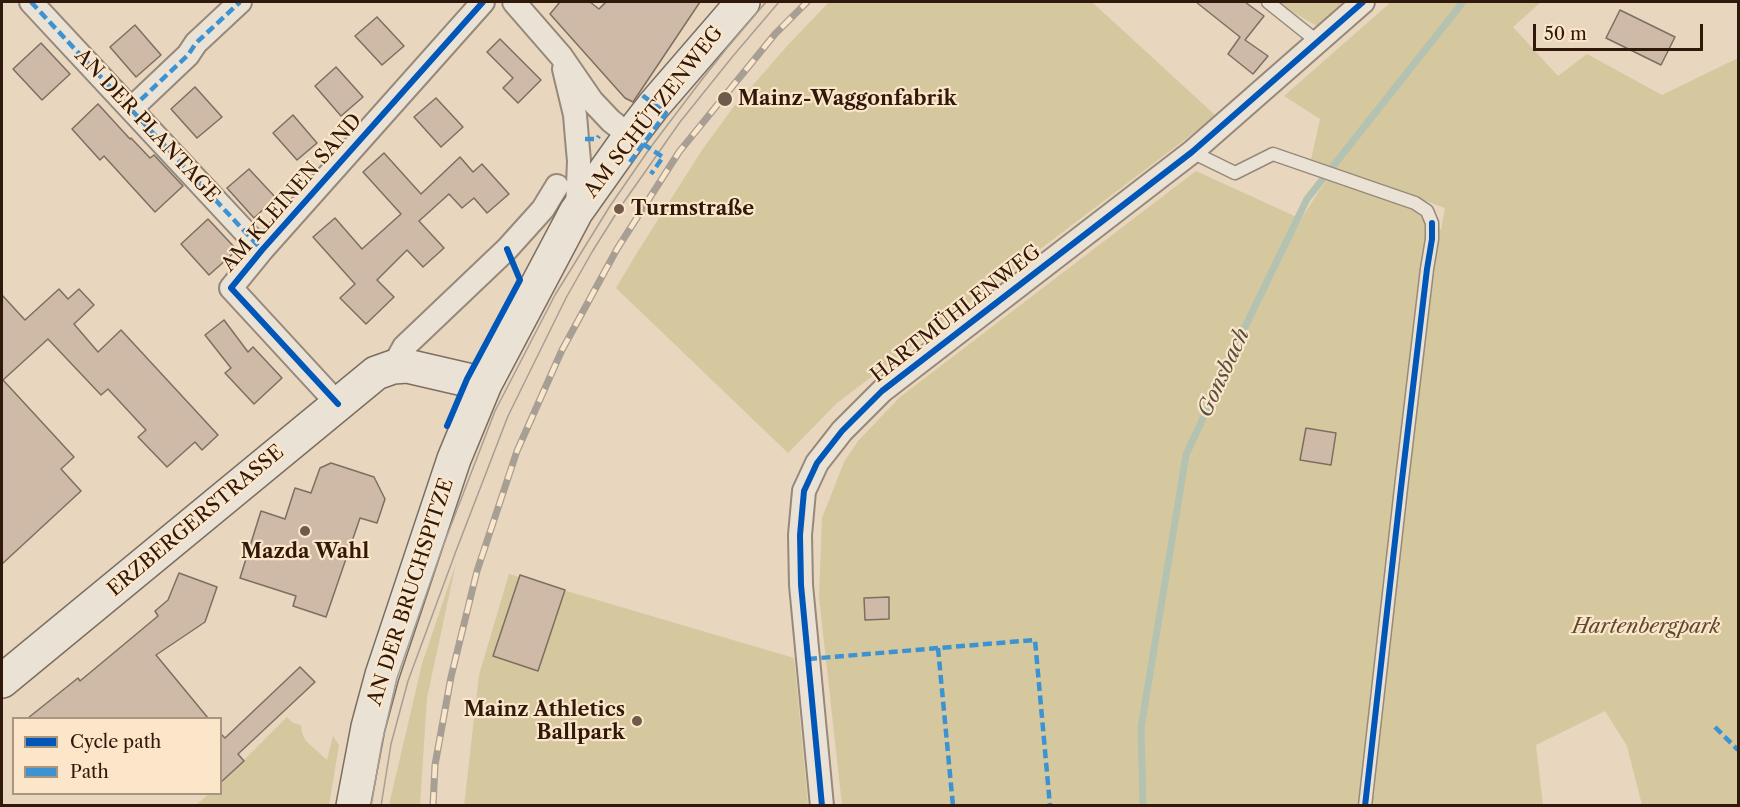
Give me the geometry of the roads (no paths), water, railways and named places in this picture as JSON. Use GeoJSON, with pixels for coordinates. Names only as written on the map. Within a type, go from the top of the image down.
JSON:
{"type":"FeatureCollection","features":[{"type":"Feature","properties":{"kind":"main road","name":"AM SCHÜTZENWEG"},"geometry":{"type":"LineString","coordinates":[[485,384],[567,199],[630,136],[743,2]]}},
{"type":"Feature","properties":{"kind":"main road"},"geometry":{"type":"LineString","coordinates":[[393,367],[407,366],[485,384]]}},
{"type":"Feature","properties":{"kind":"main road","name":"ERZBERGERSTRASSE"},"geometry":{"type":"LineString","coordinates":[[2,681],[376,373],[393,367]]}},
{"type":"Feature","properties":{"kind":"main road","name":"AN DER BRUCHSPITZE"},"geometry":{"type":"LineString","coordinates":[[353,806],[368,727],[382,675],[454,459],[485,384]]}},
{"type":"Feature","properties":{"kind":"street","name":"AN DER PLANTAGE"},"geometry":{"type":"LineString","coordinates":[[32,2],[262,250]]}},
{"type":"Feature","properties":{"kind":"street"},"geometry":{"type":"LineString","coordinates":[[131,109],[240,2]]}},
{"type":"Feature","properties":{"kind":"street","name":"AM KLEINEN SAND"},"geometry":{"type":"LineString","coordinates":[[338,404],[231,288],[262,250],[483,2]]}},
{"type":"Feature","properties":{"kind":"street"},"geometry":{"type":"LineString","coordinates":[[513,2],[561,56],[592,101],[611,121],[630,136]]}},
{"type":"Feature","properties":{"kind":"street","name":"HARTMÜHLENWEG"},"geometry":{"type":"LineString","coordinates":[[822,806],[801,585],[800,535],[804,491],[816,463],[842,431],[882,391],[1192,152],[1363,2]]}},
{"type":"Feature","properties":{"kind":"street"},"geometry":{"type":"LineString","coordinates":[[561,56],[573,105],[579,161],[567,199]]}},
{"type":"Feature","properties":{"kind":"street","name":"ERZBERGERSTRASSE"},"geometry":{"type":"LineString","coordinates":[[393,367],[404,347],[507,249],[543,209],[567,199]]}},
{"type":"Feature","properties":{"kind":"lane"},"geometry":{"type":"LineString","coordinates":[[1268,2],[1318,42]]}},
{"type":"Feature","properties":{"kind":"lane"},"geometry":{"type":"LineString","coordinates":[[1192,152],[1235,173],[1273,154],[1415,203],[1427,211],[1432,223],[1432,239],[1365,806]]}},
{"type":"Feature","properties":{"kind":"waterway","name":"Gonsbach"},"geometry":{"type":"LineString","coordinates":[[1143,806],[1141,728],[1186,455],[1307,199],[1463,2]]}},
{"type":"Feature","properties":{"kind":"tram line"},"geometry":{"type":"LineString","coordinates":[[371,806],[397,678],[443,546],[495,411],[555,295],[610,206],[700,82],[766,2]]}},
{"type":"Feature","properties":{"kind":"tram line"},"geometry":{"type":"LineString","coordinates":[[381,806],[391,744],[408,681],[508,416],[566,298],[619,209],[680,122],[779,2]]}},
{"type":"Feature","properties":{"kind":"railway"},"geometry":{"type":"LineString","coordinates":[[433,806],[435,765],[451,677],[477,571],[517,451],[562,350],[617,249],[679,152],[775,34],[807,2]]}},
{"type":"Feature","properties":{"kind":"place","name":"Mainz-Waggonfabrik"},"geometry":{"type":"Point","coordinates":[725,99]}},
{"type":"Feature","properties":{"kind":"place","name":"Turmstraße"},"geometry":{"type":"Point","coordinates":[619,209]}},
{"type":"Feature","properties":{"kind":"place","name":"Mazda Wahl"},"geometry":{"type":"Point","coordinates":[305,531]}},
{"type":"Feature","properties":{"kind":"place","name":"Mainz Athletics Ballpark"},"geometry":{"type":"Point","coordinates":[637,721]}},
{"type":"Feature","properties":{"kind":"park label","name":"Hartenbergpark"},"geometry":{"type":"Point","coordinates":[1646,627]}}]}
